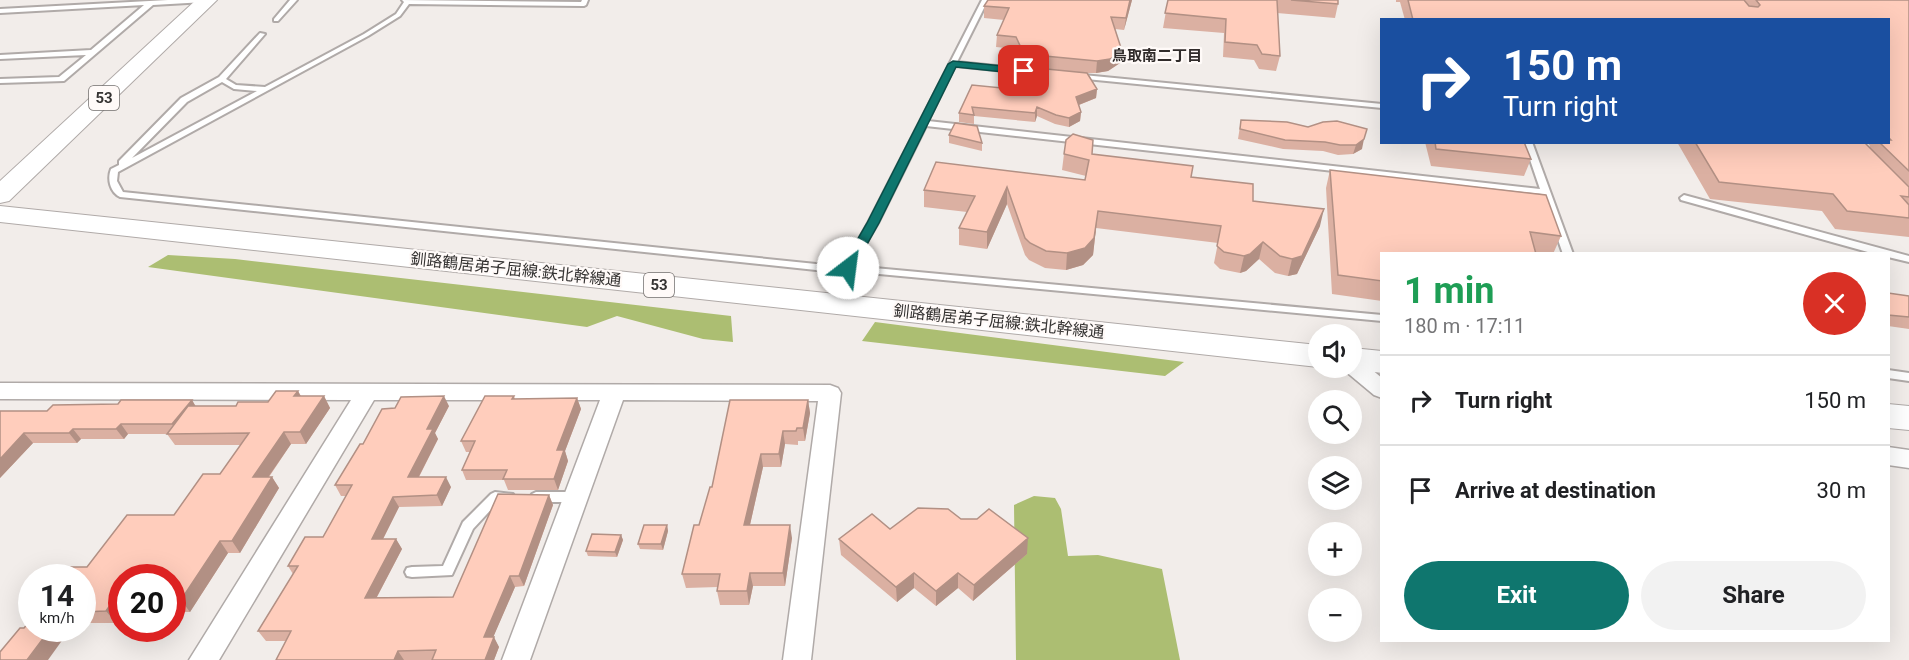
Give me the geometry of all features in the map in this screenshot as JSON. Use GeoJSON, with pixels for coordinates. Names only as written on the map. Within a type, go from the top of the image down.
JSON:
{"type":"FeatureCollection","features":[{"type":"Feature","properties":{"kind":"main road","name":"53"},"geometry":{"type":"LineString","coordinates":[[0,195],[206,0]]}},
{"type":"Feature","properties":{"kind":"main road","name":"釧路鶴居弟子屈線:鉄北幹線通"},"geometry":{"type":"LineString","coordinates":[[0,214],[1308,355]]}},
{"type":"Feature","properties":{"kind":"main road"},"geometry":{"type":"LineString","coordinates":[[1362,360],[1380,362]]}},
{"type":"Feature","properties":{"kind":"main road"},"geometry":{"type":"LineString","coordinates":[[1890,416],[1909,418]]}},
{"type":"Feature","properties":{"kind":"street"},"geometry":{"type":"LineString","coordinates":[[1362,373],[1380,388]]}},
{"type":"Feature","properties":{"kind":"street"},"geometry":{"type":"LineString","coordinates":[[0,391],[830,393],[797,660]]}},
{"type":"Feature","properties":{"kind":"street"},"geometry":{"type":"LineString","coordinates":[[203,660],[368,393]]}},
{"type":"Feature","properties":{"kind":"street"},"geometry":{"type":"LineString","coordinates":[[516,660],[615,393]]}},
{"type":"Feature","properties":{"kind":"street"},"geometry":{"type":"LineString","coordinates":[[1890,456],[1909,459]]}},
{"type":"Feature","properties":{"kind":"lane"},"geometry":{"type":"LineString","coordinates":[[62,8],[71,0]]}},
{"type":"Feature","properties":{"kind":"lane"},"geometry":{"type":"LineString","coordinates":[[0,11],[206,0]]}},
{"type":"Feature","properties":{"kind":"lane"},"geometry":{"type":"LineString","coordinates":[[276,20],[294,0]]}},
{"type":"Feature","properties":{"kind":"lane"},"geometry":{"type":"LineString","coordinates":[[114,171],[366,35],[398,15],[406,1],[584,4],[585,0]]}},
{"type":"Feature","properties":{"kind":"lane"},"geometry":{"type":"LineString","coordinates":[[848,268],[985,0]]}},
{"type":"Feature","properties":{"kind":"lane"},"geometry":{"type":"LineString","coordinates":[[0,81],[61,79],[151,3]]}},
{"type":"Feature","properties":{"kind":"lane"},"geometry":{"type":"LineString","coordinates":[[262,34],[222,79],[184,99],[114,171],[113,181],[120,194],[804,266],[848,268],[1380,318]]}},
{"type":"Feature","properties":{"kind":"lane"},"geometry":{"type":"LineString","coordinates":[[0,57],[93,52]]}},
{"type":"Feature","properties":{"kind":"lane"},"geometry":{"type":"LineString","coordinates":[[953,64],[1048,74]]}},
{"type":"Feature","properties":{"kind":"lane"},"geometry":{"type":"LineString","coordinates":[[1072,76],[1380,106]]}},
{"type":"Feature","properties":{"kind":"lane"},"geometry":{"type":"LineString","coordinates":[[222,79],[234,87],[267,89]]}},
{"type":"Feature","properties":{"kind":"lane"},"geometry":{"type":"LineString","coordinates":[[923,123],[1547,192]]}},
{"type":"Feature","properties":{"kind":"lane"},"geometry":{"type":"LineString","coordinates":[[1529,144],[1567,252]]}},
{"type":"Feature","properties":{"kind":"lane"},"geometry":{"type":"LineString","coordinates":[[1684,198],[1881,252]]}},
{"type":"Feature","properties":{"kind":"lane"},"geometry":{"type":"LineString","coordinates":[[1890,254],[1909,259]]}},
{"type":"Feature","properties":{"kind":"lane"},"geometry":{"type":"LineString","coordinates":[[1890,374],[1909,377]]}},
{"type":"Feature","properties":{"kind":"lane"},"geometry":{"type":"LineString","coordinates":[[412,572],[447,571],[468,526],[495,497],[576,497]]}},
{"type":"Feature","properties":{"kind":"green space"},"geometry":{"type":"Polygon","coordinates":[[[168,255],[235,259],[731,316],[733,342],[703,339],[617,316],[587,327],[148,267],[168,255]]]}},
{"type":"Feature","properties":{"kind":"green space"},"geometry":{"type":"Polygon","coordinates":[[[875,322],[1184,362],[1165,376],[862,341],[875,322]]]}},
{"type":"Feature","properties":{"kind":"green space"},"geometry":{"type":"Polygon","coordinates":[[[1034,496],[1055,498],[1061,509],[1068,556],[1098,555],[1162,569],[1180,660],[1016,660],[1014,505],[1034,496]]]}},
{"type":"Feature","properties":{"kind":"building"},"geometry":{"type":"Polygon","coordinates":[[[988,0],[1130,0],[1126,18],[1111,17],[1122,51],[1110,59],[1097,61],[1024,54],[1016,37],[997,35],[1009,8],[984,6],[988,0]]]}},
{"type":"Feature","properties":{"kind":"building"},"geometry":{"type":"Polygon","coordinates":[[[1168,0],[1277,0],[1280,56],[1262,54],[1257,45],[1225,42],[1226,19],[1165,13],[1168,0]]]}},
{"type":"Feature","properties":{"kind":"building"},"geometry":{"type":"Polygon","coordinates":[[[1291,0],[1338,0],[1338,4],[1291,0]]]}},
{"type":"Feature","properties":{"kind":"building"},"geometry":{"type":"Polygon","coordinates":[[[1408,0],[1744,0],[1749,6],[1758,7],[1760,5],[1756,0],[1909,0],[1909,171],[1881,144],[1890,144],[1891,140],[1890,18],[1412,18],[1408,0]]]}},
{"type":"Feature","properties":{"kind":"building"},"geometry":{"type":"Polygon","coordinates":[[[1026,67],[1087,73],[1097,89],[1076,97],[1081,112],[1069,118],[1037,107],[1035,113],[972,107],[974,115],[959,113],[972,85],[1012,89],[1026,67]]]}},
{"type":"Feature","properties":{"kind":"building"},"geometry":{"type":"Polygon","coordinates":[[[1241,120],[1287,122],[1308,127],[1323,122],[1337,121],[1367,129],[1364,139],[1356,145],[1340,145],[1285,140],[1240,129],[1241,120]]]}},
{"type":"Feature","properties":{"kind":"building"},"geometry":{"type":"Polygon","coordinates":[[[955,123],[977,126],[982,143],[949,135],[955,123]]]}},
{"type":"Feature","properties":{"kind":"building"},"geometry":{"type":"Polygon","coordinates":[[[1073,134],[1093,140],[1092,154],[1193,166],[1191,177],[1253,184],[1253,201],[1324,209],[1302,256],[1292,259],[1280,256],[1263,242],[1250,254],[1244,256],[1224,252],[1217,246],[1221,226],[1098,211],[1094,238],[1085,248],[1067,253],[1046,251],[1025,238],[1007,187],[987,232],[959,228],[975,196],[924,190],[936,162],[1085,180],[1089,160],[1064,154],[1066,140],[1073,134]]]}},
{"type":"Feature","properties":{"kind":"building"},"geometry":{"type":"Polygon","coordinates":[[[1435,144],[1525,144],[1531,159],[1436,149],[1435,144]]]}},
{"type":"Feature","properties":{"kind":"building"},"geometry":{"type":"Polygon","coordinates":[[[1696,144],[1866,144],[1909,187],[1909,197],[1901,196],[1909,205],[1909,218],[1847,211],[1833,194],[1719,182],[1696,144]]]}},
{"type":"Feature","properties":{"kind":"building"},"geometry":{"type":"Polygon","coordinates":[[[1330,170],[1546,195],[1561,236],[1530,232],[1535,252],[1380,252],[1380,281],[1338,275],[1330,170]]]}},
{"type":"Feature","properties":{"kind":"building"},"geometry":{"type":"Polygon","coordinates":[[[1890,293],[1909,296],[1909,317],[1890,315],[1890,293]]]}},
{"type":"Feature","properties":{"kind":"building"},"geometry":{"type":"Polygon","coordinates":[[[276,391],[298,391],[294,396],[324,396],[300,432],[284,432],[253,477],[272,477],[232,541],[220,541],[186,592],[186,564],[108,564],[108,608],[106,611],[96,611],[96,564],[89,564],[127,515],[174,515],[203,474],[220,474],[249,433],[167,434],[188,406],[236,406],[238,402],[268,402],[276,391]]]}},
{"type":"Feature","properties":{"kind":"building"},"geometry":{"type":"Polygon","coordinates":[[[444,396],[427,429],[433,429],[408,477],[446,477],[437,495],[393,497],[372,539],[396,539],[365,598],[453,597],[498,494],[549,495],[519,576],[510,576],[484,637],[494,637],[485,660],[432,660],[436,650],[398,651],[394,660],[276,660],[291,631],[258,631],[298,566],[288,566],[305,537],[323,537],[352,485],[335,485],[360,444],[363,444],[382,409],[395,408],[401,397],[444,396]]]}},
{"type":"Feature","properties":{"kind":"building"},"geometry":{"type":"Polygon","coordinates":[[[485,396],[514,396],[512,399],[577,398],[557,450],[564,450],[554,479],[503,479],[507,470],[462,470],[475,441],[461,441],[485,396]]]}},
{"type":"Feature","properties":{"kind":"building"},"geometry":{"type":"Polygon","coordinates":[[[121,400],[192,400],[172,424],[121,424],[116,429],[73,429],[69,433],[24,433],[0,459],[0,411],[47,411],[53,405],[118,404],[121,400]]]}},
{"type":"Feature","properties":{"kind":"building"},"geometry":{"type":"Polygon","coordinates":[[[730,400],[808,400],[803,428],[797,428],[796,431],[783,431],[779,454],[761,454],[744,525],[790,525],[783,573],[750,573],[747,591],[717,591],[720,574],[682,574],[694,525],[699,525],[710,487],[712,487],[730,400]]]}},
{"type":"Feature","properties":{"kind":"building"},"geometry":{"type":"Polygon","coordinates":[[[918,508],[948,509],[961,519],[977,519],[989,509],[1028,538],[974,585],[958,573],[936,591],[914,573],[896,587],[839,539],[872,514],[890,529],[918,508]]]}},
{"type":"Feature","properties":{"kind":"building"},"geometry":{"type":"Polygon","coordinates":[[[644,525],[667,525],[661,544],[638,544],[644,525]]]}},
{"type":"Feature","properties":{"kind":"building"},"geometry":{"type":"Polygon","coordinates":[[[592,534],[621,535],[615,552],[586,551],[592,534]]]}},
{"type":"Feature","properties":{"kind":"building"},"geometry":{"type":"Polygon","coordinates":[[[18,630],[18,642],[40,642],[27,660],[0,660],[0,652],[18,630]]]}},
{"type":"Feature","properties":{"kind":"district","name":"鳥取南二丁目"},"geometry":{"type":"Point","coordinates":[1157,56]}},
{"type":"Feature","properties":{"kind":"route"},"geometry":{"type":"LineString","coordinates":[[848,268],[953,64],[1024,71]]}}]}
